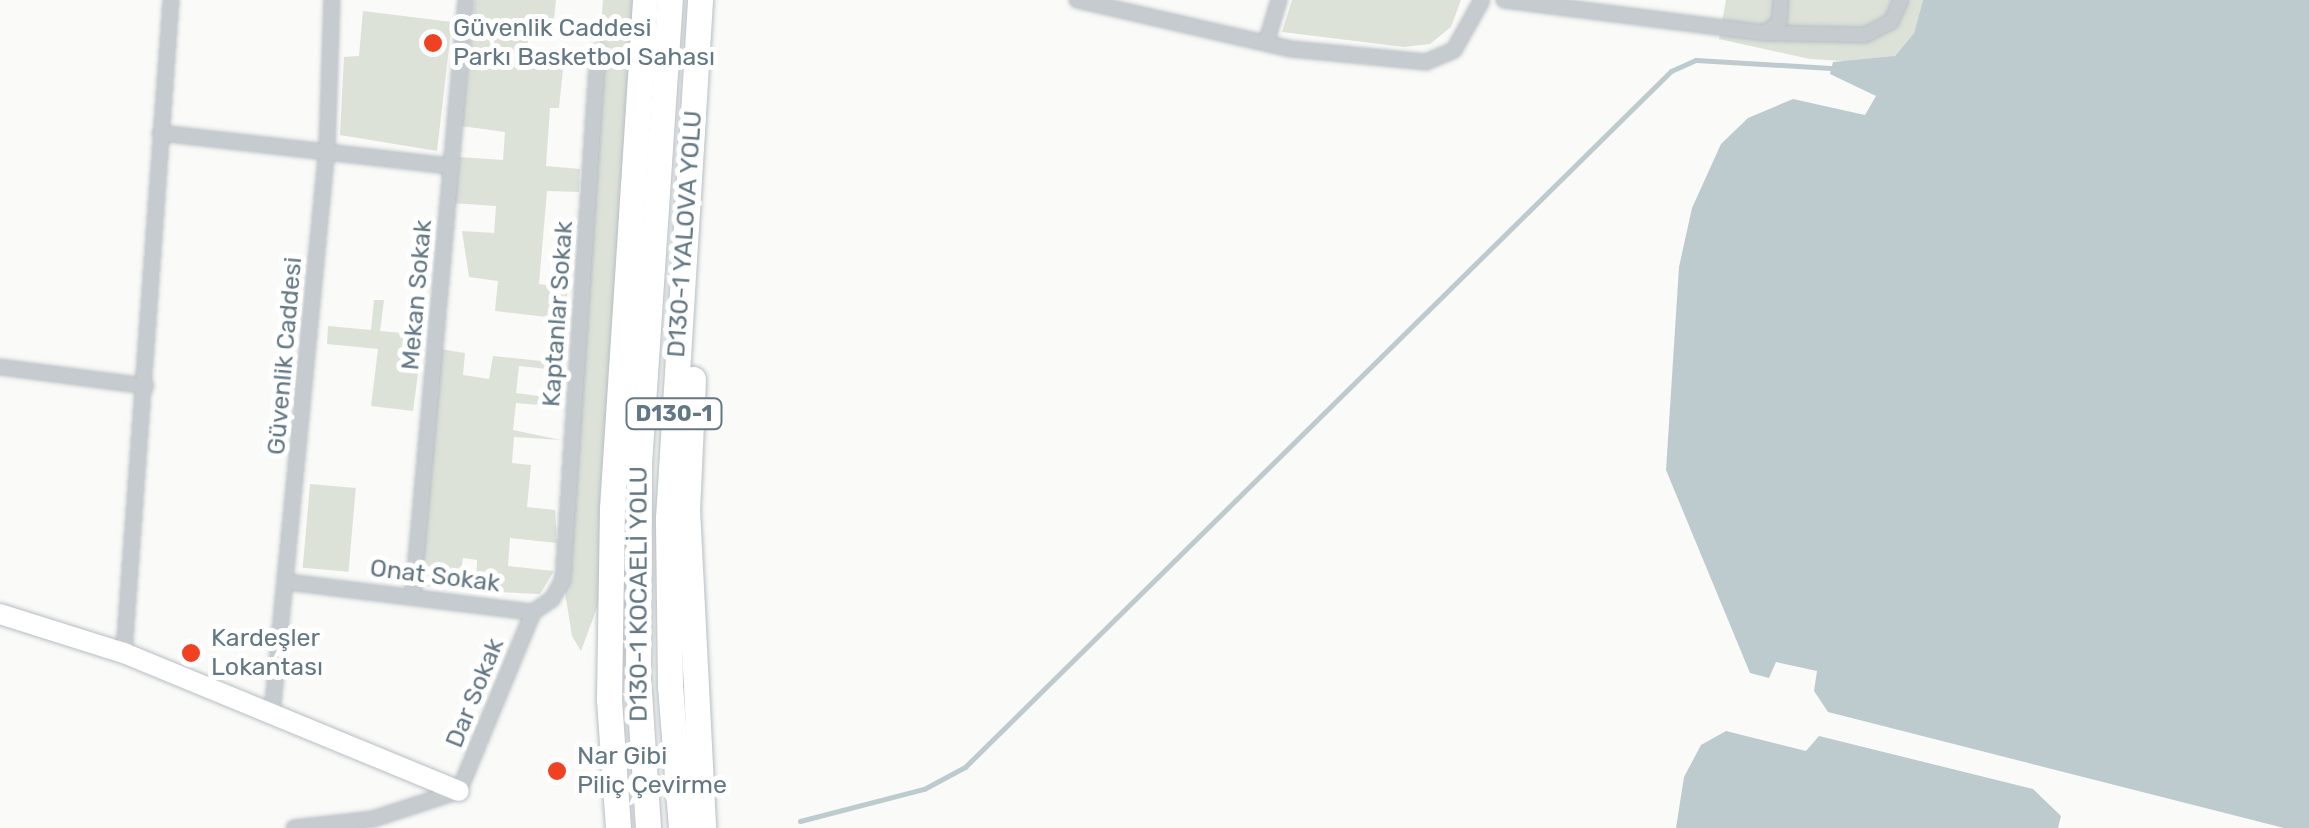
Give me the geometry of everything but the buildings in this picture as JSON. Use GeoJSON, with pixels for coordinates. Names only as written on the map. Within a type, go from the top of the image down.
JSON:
{"type":"FeatureCollection","features":[{"type":"Feature","properties":{"kind":"highway"},"geometry":{"type":"LineString","coordinates":[[615,822],[611,546],[645,0]]}},
{"type":"Feature","properties":{"kind":"highway","name":"D130-1 KOCAELİ YOLU"},"geometry":{"type":"LineString","coordinates":[[648,828],[638,676],[638,464],[670,0]]}},
{"type":"Feature","properties":{"kind":"highway","name":"D130-1 YALOVA YOLU"},"geometry":{"type":"LineString","coordinates":[[682,828],[670,686],[668,518],[700,0]]}},
{"type":"Feature","properties":{"kind":"highway"},"geometry":{"type":"LineString","coordinates":[[703,828],[687,509],[710,0]]}},
{"type":"Feature","properties":{"kind":"highway"},"geometry":{"type":"LineString","coordinates":[[620,380],[638,464]]}},
{"type":"Feature","properties":{"kind":"street"},"geometry":{"type":"LineString","coordinates":[[124,653],[171,0]]}},
{"type":"Feature","properties":{"kind":"street","name":"Güvenlik Caddesi"},"geometry":{"type":"LineString","coordinates":[[272,714],[327,148],[332,0]]}},
{"type":"Feature","properties":{"kind":"street","name":"Mekan Sokak"},"geometry":{"type":"LineString","coordinates":[[412,594],[466,0]]}},
{"type":"Feature","properties":{"kind":"street"},"geometry":{"type":"LineString","coordinates":[[1087,0],[1266,43],[1426,62],[1454,50],[1482,0]]}},
{"type":"Feature","properties":{"kind":"street"},"geometry":{"type":"LineString","coordinates":[[1266,43],[1279,0]]}},
{"type":"Feature","properties":{"kind":"street"},"geometry":{"type":"LineString","coordinates":[[1504,0],[1764,33],[1877,34],[1901,0]]}},
{"type":"Feature","properties":{"kind":"street"},"geometry":{"type":"LineString","coordinates":[[1764,33],[1778,23],[1781,0]]}},
{"type":"Feature","properties":{"kind":"street","name":"Kaptanlar Sokak"},"geometry":{"type":"LineString","coordinates":[[563,580],[598,50]]}},
{"type":"Feature","properties":{"kind":"street"},"geometry":{"type":"LineString","coordinates":[[160,133],[327,148],[451,166]]}},
{"type":"Feature","properties":{"kind":"street"},"geometry":{"type":"LineString","coordinates":[[0,367],[146,386]]}},
{"type":"Feature","properties":{"kind":"street","name":"Onat Sokak"},"geometry":{"type":"LineString","coordinates":[[287,582],[412,594],[533,612],[552,599],[563,580]]}},
{"type":"Feature","properties":{"kind":"street","name":"Dar Sokak"},"geometry":{"type":"LineString","coordinates":[[459,791],[533,612]]}},
{"type":"Feature","properties":{"kind":"street"},"geometry":{"type":"LineString","coordinates":[[0,614],[124,653],[459,791]]}},
{"type":"Feature","properties":{"kind":"street"},"geometry":{"type":"LineString","coordinates":[[294,828],[372,819],[459,791]]}},
{"type":"Feature","properties":{"kind":"shaded area"},"geometry":{"type":"Polygon","coordinates":[[[475,0],[556,0],[553,30],[529,29],[526,65],[563,69],[559,108],[550,108],[546,166],[580,169],[579,192],[547,191],[539,284],[568,288],[564,319],[495,311],[498,281],[469,277],[462,231],[494,233],[496,206],[452,203],[458,157],[503,160],[505,132],[461,126],[475,0]]]}},
{"type":"Feature","properties":{"kind":"shaded area"},"geometry":{"type":"Polygon","coordinates":[[[603,0],[638,0],[601,597],[581,651],[572,636],[563,580],[603,0]]]}},
{"type":"Feature","properties":{"kind":"shaded area"},"geometry":{"type":"Polygon","coordinates":[[[1292,0],[1461,0],[1451,27],[1430,44],[1404,47],[1282,32],[1292,0]]]}},
{"type":"Feature","properties":{"kind":"shaded area"},"geometry":{"type":"Polygon","coordinates":[[[1726,0],[1923,0],[1914,33],[1895,56],[1876,63],[1810,59],[1719,39],[1726,0]]]}},
{"type":"Feature","properties":{"kind":"shaded area"},"geometry":{"type":"Polygon","coordinates":[[[1923,0],[2309,0],[2309,828],[2284,828],[1828,712],[1814,691],[1817,671],[1776,662],[1769,678],[1750,673],[1666,470],[1679,267],[1692,208],[1721,144],[1748,118],[1793,99],[1865,115],[1876,96],[1830,74],[1833,62],[1895,56],[1914,33],[1923,0]]]}},
{"type":"Feature","properties":{"kind":"shaded area"},"geometry":{"type":"Polygon","coordinates":[[[363,11],[452,22],[437,151],[340,135],[344,57],[359,56],[363,11]]]}},
{"type":"Feature","properties":{"kind":"shaded area"},"geometry":{"type":"Polygon","coordinates":[[[374,300],[384,300],[380,331],[423,335],[413,411],[371,406],[378,349],[327,344],[328,326],[371,330],[374,300]]]}},
{"type":"Feature","properties":{"kind":"shaded area"},"geometry":{"type":"Polygon","coordinates":[[[440,349],[465,353],[463,375],[489,379],[493,356],[560,363],[566,371],[519,366],[516,393],[562,399],[562,407],[516,403],[513,430],[561,440],[514,437],[512,463],[531,465],[527,507],[555,510],[557,543],[510,538],[508,566],[554,571],[540,594],[476,591],[477,560],[463,558],[458,588],[419,586],[440,349]]]}},
{"type":"Feature","properties":{"kind":"shaded area"},"geometry":{"type":"Polygon","coordinates":[[[310,484],[356,488],[349,572],[303,568],[310,484]]]}},
{"type":"Feature","properties":{"kind":"shaded area"},"geometry":{"type":"Polygon","coordinates":[[[1726,731],[1806,751],[1819,736],[2033,789],[2061,816],[2058,828],[1676,828],[1684,777],[1701,745],[1726,731]]]}},
{"type":"Feature","properties":{"kind":"waterway"},"geometry":{"type":"LineString","coordinates":[[800,821],[924,789],[965,767],[1671,71],[1696,60],[1831,68]]}},
{"type":"Feature","properties":{"kind":"place","name":"Güvenlik Caddesi Parkı Basketbol Sahası"},"geometry":{"type":"Point","coordinates":[433,43]}},
{"type":"Feature","properties":{"kind":"place","name":"Kardeşler Lokantası"},"geometry":{"type":"Point","coordinates":[191,653]}},
{"type":"Feature","properties":{"kind":"place","name":"Nar Gibi Piliç Çevirme"},"geometry":{"type":"Point","coordinates":[557,771]}}]}
